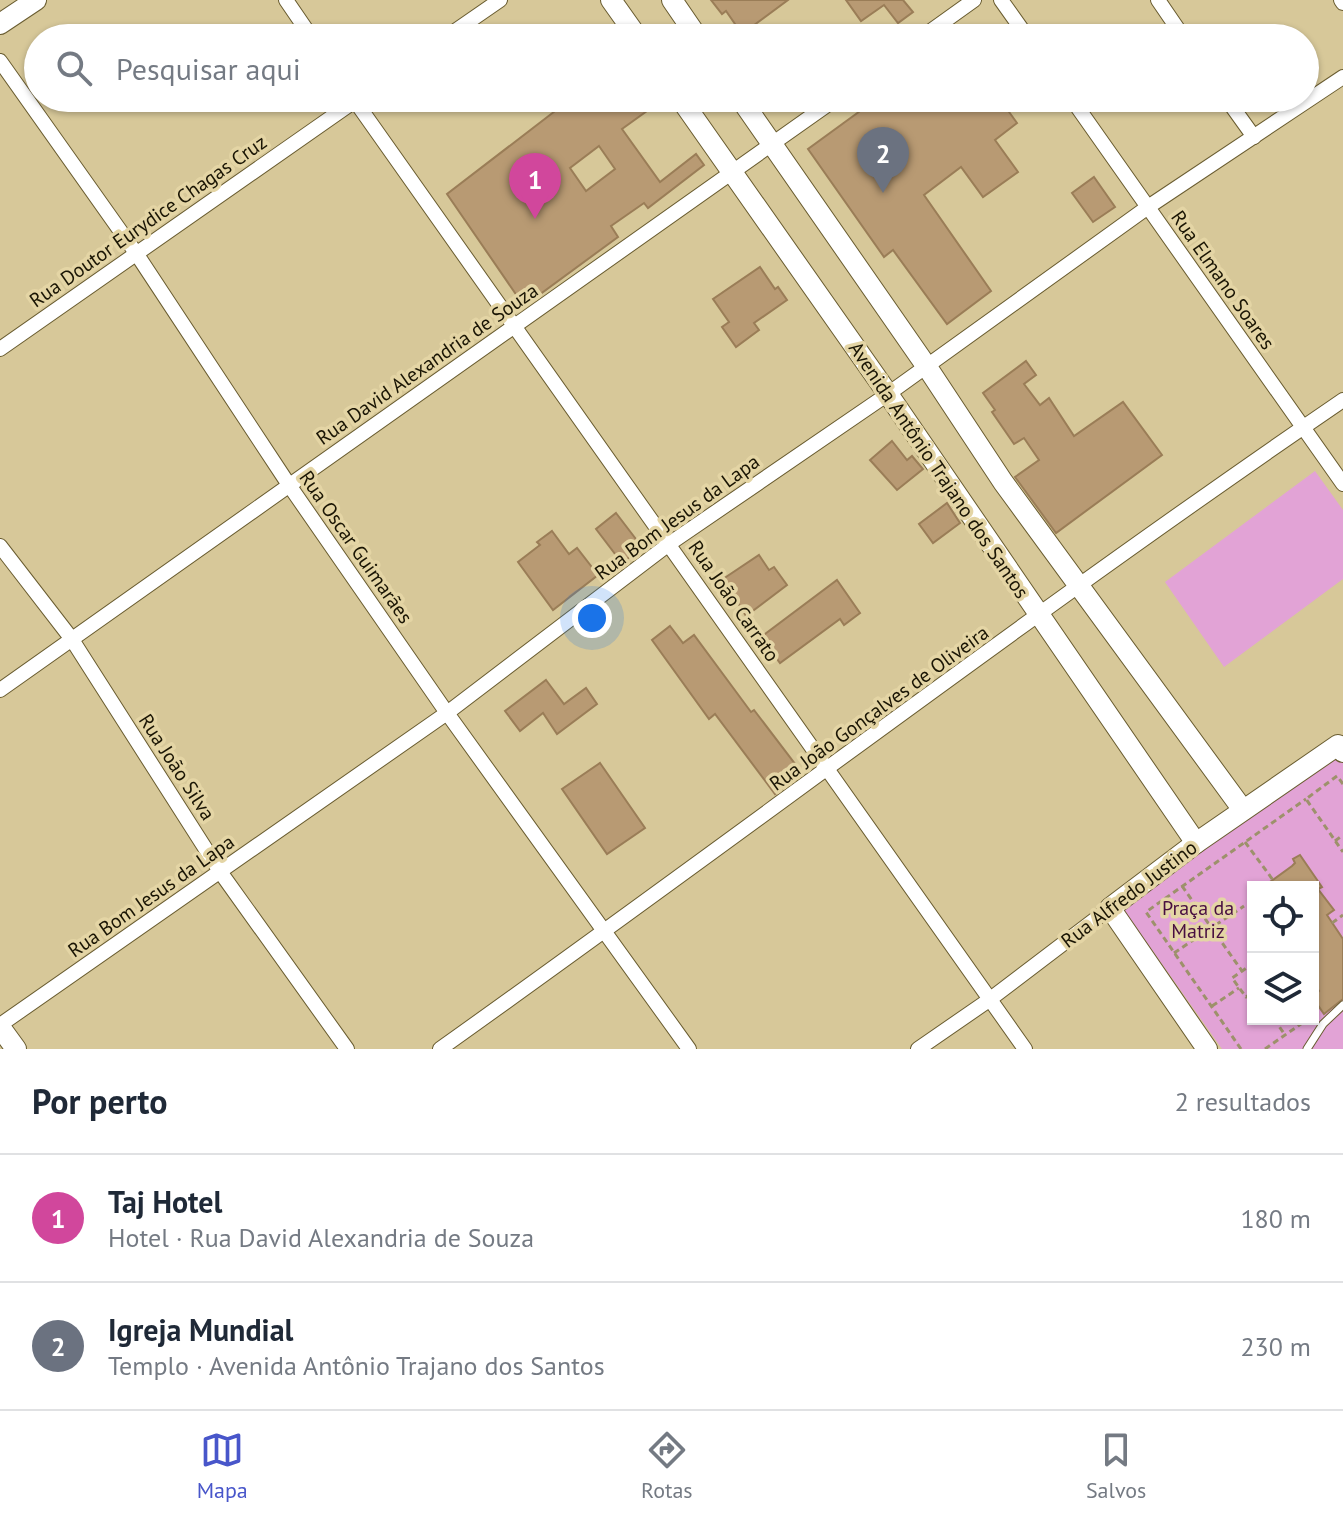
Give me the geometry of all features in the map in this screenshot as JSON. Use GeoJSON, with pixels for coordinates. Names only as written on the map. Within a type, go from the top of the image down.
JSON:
{"type":"FeatureCollection","features":[{"type":"Feature","properties":{"kind":"main road"},"geometry":{"type":"LineString","coordinates":[[0,24],[36,0]]}},
{"type":"Feature","properties":{"kind":"main road"},"geometry":{"type":"LineString","coordinates":[[611,0],[628,24]]}},
{"type":"Feature","properties":{"kind":"main road"},"geometry":{"type":"LineString","coordinates":[[672,0],[688,24]]}},
{"type":"Feature","properties":{"kind":"main road","name":"Avenida Antônio Trajano dos Santos"},"geometry":{"type":"LineString","coordinates":[[690,112],[1196,843]]}},
{"type":"Feature","properties":{"kind":"main road"},"geometry":{"type":"LineString","coordinates":[[750,112],[1003,482],[1243,810]]}},
{"type":"Feature","properties":{"kind":"main road","name":"Rua Alfredo Justino"},"geometry":{"type":"LineString","coordinates":[[1110,908],[1243,810],[1341,746]]}},
{"type":"Feature","properties":{"kind":"main road"},"geometry":{"type":"LineString","coordinates":[[1110,908],[1207,1049]]}},
{"type":"Feature","properties":{"kind":"main road"},"geometry":{"type":"LineString","coordinates":[[0,1026],[16,1049]]}},
{"type":"Feature","properties":{"kind":"street"},"geometry":{"type":"LineString","coordinates":[[286,0],[302,24]]}},
{"type":"Feature","properties":{"kind":"street"},"geometry":{"type":"LineString","coordinates":[[465,24],[500,0]]}},
{"type":"Feature","properties":{"kind":"street"},"geometry":{"type":"LineString","coordinates":[[941,24],[974,0]]}},
{"type":"Feature","properties":{"kind":"street"},"geometry":{"type":"LineString","coordinates":[[1001,0],[1018,24]]}},
{"type":"Feature","properties":{"kind":"street"},"geometry":{"type":"LineString","coordinates":[[1158,0],[1174,24]]}},
{"type":"Feature","properties":{"kind":"street","name":"Rua Oscar Guimarães"},"geometry":{"type":"LineString","coordinates":[[0,61],[24,95]]}},
{"type":"Feature","properties":{"kind":"street","name":"Rua Bom Jesus da Lapa"},"geometry":{"type":"LineString","coordinates":[[1319,93],[1343,77]]}},
{"type":"Feature","properties":{"kind":"street","name":"Rua Oscar Guimarães"},"geometry":{"type":"LineString","coordinates":[[36,112],[136,253],[289,485],[447,713],[689,1049]]}},
{"type":"Feature","properties":{"kind":"street","name":"Rua Doutor Eurydice Chagas Cruz"},"geometry":{"type":"LineString","coordinates":[[0,349],[337,112]]}},
{"type":"Feature","properties":{"kind":"street","name":"Rua João Carrato"},"geometry":{"type":"LineString","coordinates":[[365,112],[1025,1049]]}},
{"type":"Feature","properties":{"kind":"street","name":"Rua David Alexandria de Souza"},"geometry":{"type":"LineString","coordinates":[[0,690],[818,112]]}},
{"type":"Feature","properties":{"kind":"street","name":"Rua Elmano Soares"},"geometry":{"type":"LineString","coordinates":[[1081,112],[1343,484]]}},
{"type":"Feature","properties":{"kind":"street"},"geometry":{"type":"LineString","coordinates":[[1236,112],[1254,137]]}},
{"type":"Feature","properties":{"kind":"street","name":"Rua Bom Jesus da Lapa"},"geometry":{"type":"LineString","coordinates":[[0,1026],[447,713],[669,544],[927,367],[1148,207],[1291,112]]}},
{"type":"Feature","properties":{"kind":"street","name":"Rua João Gonçalves de Oliveira"},"geometry":{"type":"LineString","coordinates":[[440,1049],[1079,586],[1343,400]]}},
{"type":"Feature","properties":{"kind":"street","name":"Rua João Silva"},"geometry":{"type":"LineString","coordinates":[[0,546],[71,638],[221,873],[347,1049]]}},
{"type":"Feature","properties":{"kind":"street","name":"Rua Alfredo Justino"},"geometry":{"type":"LineString","coordinates":[[918,1049],[989,1000],[1110,908]]}},
{"type":"Feature","properties":{"kind":"lane"},"geometry":{"type":"LineString","coordinates":[[1307,1049],[1323,1024],[1343,1005]]}},
{"type":"Feature","properties":{"kind":"path"},"geometry":{"type":"LineString","coordinates":[[1241,1049],[1146,912],[1337,776],[1343,784]]}},
{"type":"Feature","properties":{"kind":"path"},"geometry":{"type":"LineString","coordinates":[[1306,799],[1343,852]]}},
{"type":"Feature","properties":{"kind":"path"},"geometry":{"type":"LineString","coordinates":[[1335,841],[1343,835]]}},
{"type":"Feature","properties":{"kind":"path"},"geometry":{"type":"LineString","coordinates":[[1245,842],[1273,880]]}},
{"type":"Feature","properties":{"kind":"path"},"geometry":{"type":"LineString","coordinates":[[1182,886],[1242,971]]}},
{"type":"Feature","properties":{"kind":"path"},"geometry":{"type":"LineString","coordinates":[[1174,953],[1244,906]]}},
{"type":"Feature","properties":{"kind":"path"},"geometry":{"type":"LineString","coordinates":[[1332,923],[1343,915]]}},
{"type":"Feature","properties":{"kind":"path"},"geometry":{"type":"LineString","coordinates":[[1247,968],[1232,978],[1247,996]]}},
{"type":"Feature","properties":{"kind":"path"},"geometry":{"type":"LineString","coordinates":[[1211,1006],[1239,988]]}},
{"type":"Feature","properties":{"kind":"path"},"geometry":{"type":"LineString","coordinates":[[1278,1025],[1285,1035]]}},
{"type":"Feature","properties":{"kind":"path"},"geometry":{"type":"LineString","coordinates":[[1265,1049],[1299,1025]]}},
{"type":"Feature","properties":{"kind":"green space"},"geometry":{"type":"Polygon","coordinates":[[[1315,471],[1343,510],[1343,579],[1224,667],[1165,582],[1315,471]]]}},
{"type":"Feature","properties":{"kind":"green space","name":"Praça da Matriz"},"geometry":{"type":"Polygon","coordinates":[[[1343,753],[1343,1049],[1222,1049],[1121,906],[1343,753]]]}},
{"type":"Feature","properties":{"kind":"building"},"geometry":{"type":"Polygon","coordinates":[[[711,0],[788,0],[756,24],[735,24],[726,11],[722,14],[711,0]]]}},
{"type":"Feature","properties":{"kind":"building"},"geometry":{"type":"Polygon","coordinates":[[[846,0],[903,0],[913,12],[898,23],[884,5],[861,21],[846,0]]]}},
{"type":"Feature","properties":{"kind":"building"},"geometry":{"type":"Polygon","coordinates":[[[554,112],[646,112],[622,129],[660,182],[696,154],[704,165],[648,208],[644,203],[611,226],[618,237],[524,306],[447,194],[554,112]],[[599,146],[570,168],[586,191],[615,169],[599,146]]]}},
{"type":"Feature","properties":{"kind":"building"},"geometry":{"type":"Polygon","coordinates":[[[859,112],[1009,112],[1017,123],[995,140],[1018,172],[983,197],[961,167],[924,195],[991,291],[947,324],[893,250],[884,257],[808,149],[859,112]]]}},
{"type":"Feature","properties":{"kind":"building"},"geometry":{"type":"Polygon","coordinates":[[[1094,177],[1115,207],[1093,222],[1072,193],[1094,177]]]}},
{"type":"Feature","properties":{"kind":"building"},"geometry":{"type":"Polygon","coordinates":[[[760,267],[787,300],[754,323],[759,330],[736,347],[722,327],[729,322],[713,299],[760,267]]]}},
{"type":"Feature","properties":{"kind":"building"},"geometry":{"type":"Polygon","coordinates":[[[1026,361],[1036,375],[1024,384],[1040,405],[1049,398],[1074,436],[1123,402],[1162,455],[1056,533],[1015,477],[1039,460],[1024,438],[1014,444],[983,393],[1026,361]]]}},
{"type":"Feature","properties":{"kind":"building"},"geometry":{"type":"Polygon","coordinates":[[[892,441],[907,460],[912,456],[923,469],[897,490],[870,460],[892,441]]]}},
{"type":"Feature","properties":{"kind":"building"},"geometry":{"type":"Polygon","coordinates":[[[947,503],[960,523],[933,543],[919,524],[947,503]]]}},
{"type":"Feature","properties":{"kind":"building"},"geometry":{"type":"Polygon","coordinates":[[[616,513],[642,547],[622,563],[596,529],[616,513]]]}},
{"type":"Feature","properties":{"kind":"building"},"geometry":{"type":"Polygon","coordinates":[[[552,531],[569,554],[577,548],[598,575],[553,610],[518,562],[552,531]]]}},
{"type":"Feature","properties":{"kind":"building"},"geometry":{"type":"Polygon","coordinates":[[[759,555],[769,570],[774,567],[787,585],[746,616],[723,579],[759,555]]]}},
{"type":"Feature","properties":{"kind":"building"},"geometry":{"type":"Polygon","coordinates":[[[837,580],[860,613],[844,625],[840,619],[780,663],[761,637],[837,580]]]}},
{"type":"Feature","properties":{"kind":"building"},"geometry":{"type":"Polygon","coordinates":[[[670,626],[683,643],[694,635],[751,712],[754,710],[802,773],[775,794],[715,714],[709,719],[652,640],[670,626]]]}},
{"type":"Feature","properties":{"kind":"building"},"geometry":{"type":"Polygon","coordinates":[[[546,680],[564,704],[586,688],[597,704],[557,734],[543,713],[520,731],[505,711],[546,680]]]}},
{"type":"Feature","properties":{"kind":"building"},"geometry":{"type":"Polygon","coordinates":[[[600,763],[645,828],[607,854],[562,789],[600,763]]]}},
{"type":"Feature","properties":{"kind":"building"},"geometry":{"type":"Polygon","coordinates":[[[1300,855],[1318,881],[1271,881],[1295,863],[1293,859],[1300,855]]]}},
{"type":"Feature","properties":{"kind":"building"},"geometry":{"type":"Polygon","coordinates":[[[1319,890],[1334,910],[1327,915],[1343,939],[1343,999],[1324,1014],[1319,1007],[1319,890]]]}},
{"type":"Feature","properties":{"kind":"place","name":"Igreja Mundial"},"geometry":{"type":"Point","coordinates":[883,193]}},
{"type":"Feature","properties":{"kind":"place","name":"Taj Hotel"},"geometry":{"type":"Point","coordinates":[535,219]}}]}
